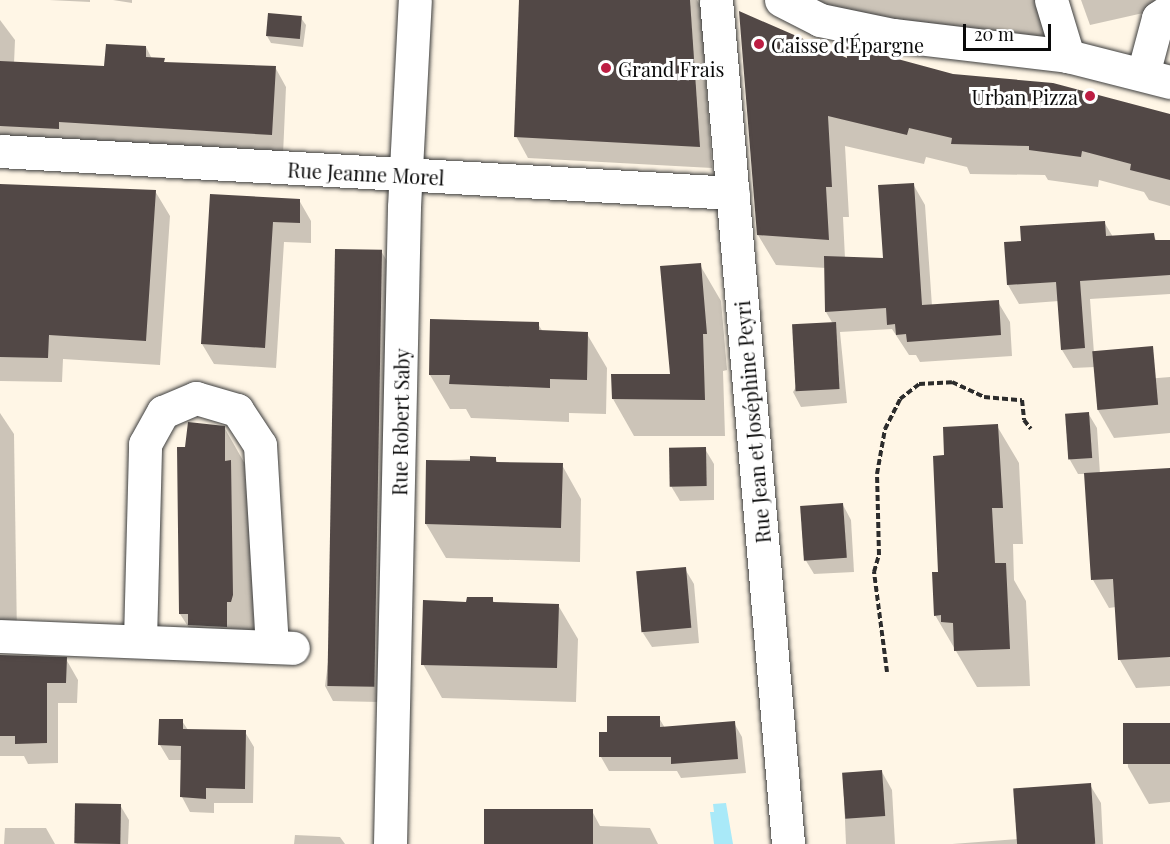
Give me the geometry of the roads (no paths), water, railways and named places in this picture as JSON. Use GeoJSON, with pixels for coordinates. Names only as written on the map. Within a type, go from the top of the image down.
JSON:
{"type":"FeatureCollection","features":[{"type":"Feature","properties":{"kind":"street","name":"Rue Robert Saby"},"geometry":{"type":"LineString","coordinates":[[390,844],[407,176],[415,0]]}},
{"type":"Feature","properties":{"kind":"street","name":"Rue Jean et Joséphine Peyri"},"geometry":{"type":"LineString","coordinates":[[716,0],[788,844]]}},
{"type":"Feature","properties":{"kind":"street"},"geometry":{"type":"LineString","coordinates":[[781,0],[820,20],[893,35],[1068,56],[1157,78],[1158,18],[1170,10]]}},
{"type":"Feature","properties":{"kind":"street"},"geometry":{"type":"LineString","coordinates":[[1051,0],[1068,56]]}},
{"type":"Feature","properties":{"kind":"street","name":"Rue Jeanne Morel"},"geometry":{"type":"LineString","coordinates":[[0,152],[733,193]]}},
{"type":"Feature","properties":{"kind":"street"},"geometry":{"type":"LineString","coordinates":[[0,636],[283,647],[260,445],[237,410],[196,398],[163,412],[145,444],[140,640]]}},
{"type":"Feature","properties":{"kind":"water"},"geometry":{"type":"Polygon","coordinates":[[[726,803],[733,844],[714,844],[710,812],[714,812],[713,804],[726,803]]]}},
{"type":"Feature","properties":{"kind":"place","name":"Caisse d'Épargne"},"geometry":{"type":"Point","coordinates":[759,44]}},
{"type":"Feature","properties":{"kind":"place","name":"Grand Frais"},"geometry":{"type":"Point","coordinates":[606,68]}},
{"type":"Feature","properties":{"kind":"place","name":"Urban Pizza"},"geometry":{"type":"Point","coordinates":[1090,96]}}]}
